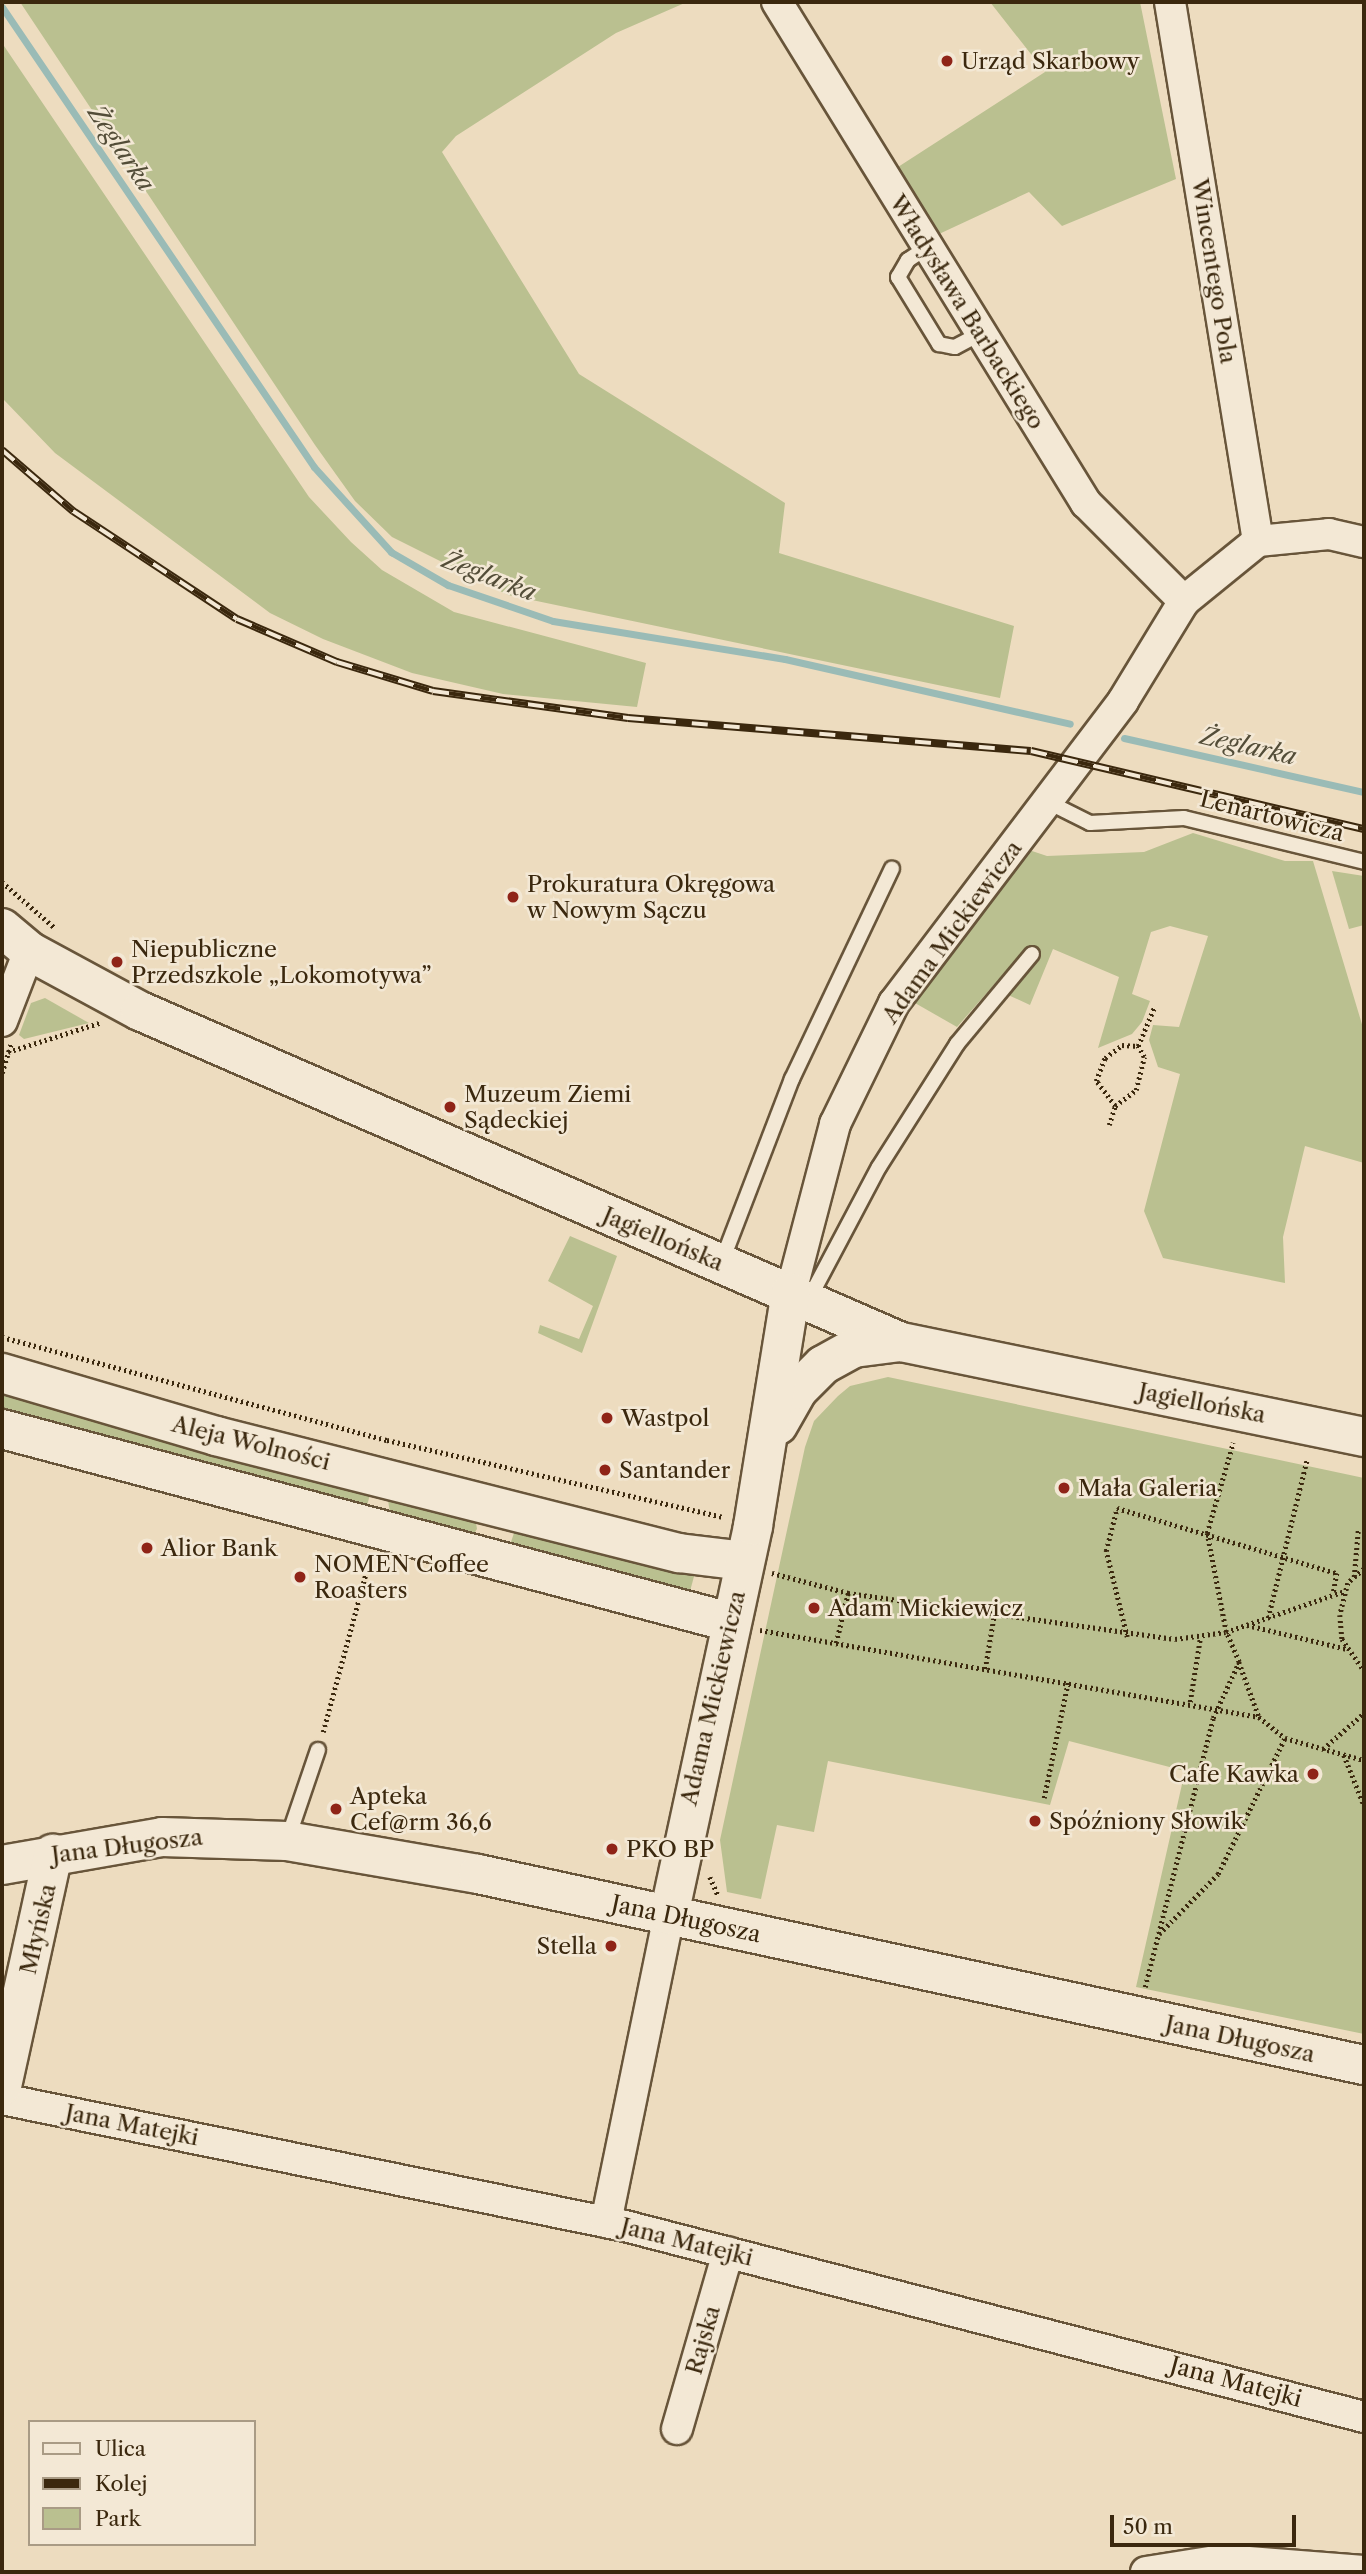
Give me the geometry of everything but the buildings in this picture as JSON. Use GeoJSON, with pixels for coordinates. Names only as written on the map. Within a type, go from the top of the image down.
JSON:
{"type":"FeatureCollection","features":[{"type":"Feature","properties":{"kind":"street","name":"Władysława Barbackiego"},"geometry":{"type":"LineString","coordinates":[[776,2],[1086,503],[1184,601]]}},
{"type":"Feature","properties":{"kind":"street","name":"Wincentego Pola"},"geometry":{"type":"LineString","coordinates":[[1170,2],[1258,541]]}},
{"type":"Feature","properties":{"kind":"street"},"geometry":{"type":"LineString","coordinates":[[1258,541],[1329,534],[1364,542]]}},
{"type":"Feature","properties":{"kind":"street","name":"Adama Mickiewicza"},"geometry":{"type":"LineString","coordinates":[[606,2222],[668,1915],[757,1567],[765,1462],[835,1124],[894,1003],[1123,701],[1184,601],[1258,541]]}},
{"type":"Feature","properties":{"kind":"street"},"geometry":{"type":"LineString","coordinates":[[2,1021],[15,939]]}},
{"type":"Feature","properties":{"kind":"street","name":"Jagiellońska"},"geometry":{"type":"LineString","coordinates":[[15,939],[242,1057],[800,1296],[901,1342],[1364,1437]]}},
{"type":"Feature","properties":{"kind":"street","name":"Adama Mickiewicza"},"geometry":{"type":"LineString","coordinates":[[765,1462],[784,1411],[809,1376],[855,1348],[901,1342]]}},
{"type":"Feature","properties":{"kind":"street","name":"Aleja Wolności"},"geometry":{"type":"LineString","coordinates":[[2,1373],[216,1436],[384,1458],[501,1508],[679,1553],[757,1567]]}},
{"type":"Feature","properties":{"kind":"street"},"geometry":{"type":"LineString","coordinates":[[2,1429],[377,1532],[743,1626]]}},
{"type":"Feature","properties":{"kind":"street"},"geometry":{"type":"LineString","coordinates":[[488,1560],[501,1508]]}},
{"type":"Feature","properties":{"kind":"street","name":"Jana Długosza"},"geometry":{"type":"LineString","coordinates":[[2,1865],[162,1837],[287,1841],[668,1915],[1364,2066]]}},
{"type":"Feature","properties":{"kind":"street","name":"Młyńska"},"geometry":{"type":"LineString","coordinates":[[2,2086],[53,1854]]}},
{"type":"Feature","properties":{"kind":"street","name":"Jana Matejki"},"geometry":{"type":"LineString","coordinates":[[2,2099],[606,2222],[1364,2417]]}},
{"type":"Feature","properties":{"kind":"street","name":"Rajska"},"geometry":{"type":"LineString","coordinates":[[677,2429],[728,2252]]}},
{"type":"Feature","properties":{"kind":"street"},"geometry":{"type":"LineString","coordinates":[[1146,2572],[1223,2560],[1364,2571]]}},
{"type":"Feature","properties":{"kind":"lane"},"geometry":{"type":"LineString","coordinates":[[926,248],[908,260],[898,277],[939,344],[955,347],[979,334]]}},
{"type":"Feature","properties":{"kind":"lane","name":"Lenartowicza"},"geometry":{"type":"LineString","coordinates":[[1048,802],[1090,823],[1184,818],[1364,862]]}},
{"type":"Feature","properties":{"kind":"lane"},"geometry":{"type":"LineString","coordinates":[[721,1263],[792,1079],[892,868]]}},
{"type":"Feature","properties":{"kind":"lane"},"geometry":{"type":"LineString","coordinates":[[800,1296],[957,1044],[1032,954]]}},
{"type":"Feature","properties":{"kind":"lane"},"geometry":{"type":"LineString","coordinates":[[287,1841],[318,1750]]}},
{"type":"Feature","properties":{"kind":"path"},"geometry":{"type":"LineString","coordinates":[[1109,1125],[1115,1106],[1136,1090],[1144,1068],[1138,1046],[1154,1008]]}},
{"type":"Feature","properties":{"kind":"path"},"geometry":{"type":"LineString","coordinates":[[8,1052],[99,1023]]}},
{"type":"Feature","properties":{"kind":"path"},"geometry":{"type":"LineString","coordinates":[[1115,1106],[1097,1081],[1105,1058],[1122,1045],[1138,1046]]}},
{"type":"Feature","properties":{"kind":"path"},"geometry":{"type":"LineString","coordinates":[[2,1337],[384,1458],[722,1518]]}},
{"type":"Feature","properties":{"kind":"path"},"geometry":{"type":"LineString","coordinates":[[1219,1440],[1243,1446]]}},
{"type":"Feature","properties":{"kind":"path"},"geometry":{"type":"LineString","coordinates":[[1233,1443],[1207,1533],[1226,1632],[1259,1717]]}},
{"type":"Feature","properties":{"kind":"path"},"geometry":{"type":"LineString","coordinates":[[1296,1457],[1319,1462]]}},
{"type":"Feature","properties":{"kind":"path"},"geometry":{"type":"LineString","coordinates":[[1268,1618],[1281,1555],[1307,1459]]}},
{"type":"Feature","properties":{"kind":"path"},"geometry":{"type":"LineString","coordinates":[[1127,1637],[1106,1551],[1117,1508],[1337,1573],[1333,1596]]}},
{"type":"Feature","properties":{"kind":"path"},"geometry":{"type":"LineString","coordinates":[[1354,1577],[1358,1530]]}},
{"type":"Feature","properties":{"kind":"path"},"geometry":{"type":"LineString","coordinates":[[318,1750],[377,1532]]}},
{"type":"Feature","properties":{"kind":"path"},"geometry":{"type":"LineString","coordinates":[[757,1567],[848,1593],[1127,1637],[1200,1639],[1345,1591]]}},
{"type":"Feature","properties":{"kind":"path"},"geometry":{"type":"LineString","coordinates":[[1364,1569],[1354,1577],[1345,1591],[1340,1615],[1348,1649],[1364,1670]]}},
{"type":"Feature","properties":{"kind":"path"},"geometry":{"type":"LineString","coordinates":[[836,1643],[848,1593]]}},
{"type":"Feature","properties":{"kind":"path"},"geometry":{"type":"LineString","coordinates":[[985,1669],[994,1615]]}},
{"type":"Feature","properties":{"kind":"path"},"geometry":{"type":"LineString","coordinates":[[1246,1625],[1348,1649]]}},
{"type":"Feature","properties":{"kind":"path"},"geometry":{"type":"LineString","coordinates":[[743,1626],[985,1669],[1218,1706],[1259,1717],[1285,1738],[1364,1760]]}},
{"type":"Feature","properties":{"kind":"path"},"geometry":{"type":"LineString","coordinates":[[1190,1702],[1200,1639]]}},
{"type":"Feature","properties":{"kind":"path"},"geometry":{"type":"LineString","coordinates":[[1142,1996],[1218,1706],[1239,1662]]}},
{"type":"Feature","properties":{"kind":"path"},"geometry":{"type":"LineString","coordinates":[[1044,1798],[1068,1682]]}},
{"type":"Feature","properties":{"kind":"path"},"geometry":{"type":"LineString","coordinates":[[1323,1749],[1364,1713]]}},
{"type":"Feature","properties":{"kind":"path"},"geometry":{"type":"LineString","coordinates":[[1159,1934],[1218,1874],[1285,1738]]}},
{"type":"Feature","properties":{"kind":"path"},"geometry":{"type":"LineString","coordinates":[[1344,1755],[1364,1805]]}},
{"type":"Feature","properties":{"kind":"green space"},"geometry":{"type":"Polygon","coordinates":[[[20,2],[687,2],[616,33],[456,136],[442,152],[579,374],[785,503],[779,553],[1014,626],[1000,698],[508,595],[392,537],[355,501],[315,445],[20,2]]]}},
{"type":"Feature","properties":{"kind":"green space"},"geometry":{"type":"Polygon","coordinates":[[[990,2],[1140,2],[1176,179],[1062,226],[1029,192],[939,234],[898,167],[1045,72],[990,2]]]}},
{"type":"Feature","properties":{"kind":"green space"},"geometry":{"type":"Polygon","coordinates":[[[2,43],[309,497],[351,542],[382,570],[454,612],[646,663],[637,707],[503,694],[412,673],[323,639],[270,613],[55,453],[4,400],[2,43]]]}},
{"type":"Feature","properties":{"kind":"green space"},"geometry":{"type":"Polygon","coordinates":[[[1193,833],[1285,861],[1313,861],[1364,1031],[1364,1163],[1305,1146],[1283,1237],[1285,1283],[1163,1258],[1144,1211],[1180,1074],[1158,1067],[1149,1040],[1153,1025],[1179,1027],[1208,936],[1170,926],[1151,932],[1132,994],[1150,1001],[1142,1022],[1132,1034],[1098,1048],[1119,977],[1053,949],[1030,1005],[1006,994],[1025,970],[1005,972],[957,1027],[915,1003],[927,975],[1029,850],[1047,856],[1144,852],[1193,833]]]}},
{"type":"Feature","properties":{"kind":"green space"},"geometry":{"type":"Polygon","coordinates":[[[1332,871],[1364,876],[1364,925],[1349,929],[1332,871]]]}},
{"type":"Feature","properties":{"kind":"green space"},"geometry":{"type":"Polygon","coordinates":[[[45,998],[89,1023],[24,1039],[19,1035],[31,1003],[45,998]]]}},
{"type":"Feature","properties":{"kind":"green space"},"geometry":{"type":"Polygon","coordinates":[[[570,1236],[617,1256],[582,1353],[538,1333],[540,1325],[579,1339],[593,1306],[548,1281],[570,1236]]]}},
{"type":"Feature","properties":{"kind":"green space"},"geometry":{"type":"Polygon","coordinates":[[[888,1377],[1364,1478],[1364,2034],[1136,1987],[1185,1771],[1069,1741],[1050,1805],[828,1761],[814,1832],[777,1825],[761,1899],[727,1892],[720,1840],[805,1447],[814,1421],[838,1396],[850,1386],[888,1377]]]}},
{"type":"Feature","properties":{"kind":"green space"},"geometry":{"type":"Polygon","coordinates":[[[2,1388],[372,1487],[364,1516],[2,1419],[2,1388]]]}},
{"type":"Feature","properties":{"kind":"green space"},"geometry":{"type":"Polygon","coordinates":[[[387,1493],[475,1517],[477,1529],[473,1535],[391,1520],[387,1493]]]}},
{"type":"Feature","properties":{"kind":"green space"},"geometry":{"type":"Polygon","coordinates":[[[516,1527],[696,1569],[689,1595],[510,1545],[516,1527]]]}},
{"type":"Feature","properties":{"kind":"waterway","name":"Żeglarka"},"geometry":{"type":"LineString","coordinates":[[2,7],[314,467],[391,552],[448,585],[553,621],[785,659],[1070,724]]}},
{"type":"Feature","properties":{"kind":"waterway","name":"Żeglarka"},"geometry":{"type":"LineString","coordinates":[[1124,738],[1364,792]]}},
{"type":"Feature","properties":{"kind":"railway"},"geometry":{"type":"LineString","coordinates":[[2,450],[73,511],[237,619],[337,662],[433,691],[628,718],[1031,751],[1364,829]]}},
{"type":"Feature","properties":{"kind":"place","name":"Urząd Skarbowy"},"geometry":{"type":"Point","coordinates":[947,61]}},
{"type":"Feature","properties":{"kind":"place","name":"Prokuratura Okręgowa w Nowym Sączu"},"geometry":{"type":"Point","coordinates":[513,897]}},
{"type":"Feature","properties":{"kind":"place","name":"Niepubliczne Przedszkole „Lokomotywa”"},"geometry":{"type":"Point","coordinates":[117,962]}},
{"type":"Feature","properties":{"kind":"place","name":"Muzeum Ziemi Sądeckiej"},"geometry":{"type":"Point","coordinates":[450,1107]}},
{"type":"Feature","properties":{"kind":"place","name":"Wastpol"},"geometry":{"type":"Point","coordinates":[607,1418]}},
{"type":"Feature","properties":{"kind":"place","name":"Santander"},"geometry":{"type":"Point","coordinates":[605,1470]}},
{"type":"Feature","properties":{"kind":"place","name":"Mała Galeria"},"geometry":{"type":"Point","coordinates":[1064,1488]}},
{"type":"Feature","properties":{"kind":"place","name":"Alior Bank"},"geometry":{"type":"Point","coordinates":[147,1548]}},
{"type":"Feature","properties":{"kind":"place","name":"NOMEN Coffee Roasters"},"geometry":{"type":"Point","coordinates":[300,1577]}},
{"type":"Feature","properties":{"kind":"place","name":"Adam Mickiewicz"},"geometry":{"type":"Point","coordinates":[814,1608]}},
{"type":"Feature","properties":{"kind":"place","name":"Cafe Kawka"},"geometry":{"type":"Point","coordinates":[1313,1774]}},
{"type":"Feature","properties":{"kind":"place","name":"Apteka Cef@rm 36,6"},"geometry":{"type":"Point","coordinates":[336,1809]}},
{"type":"Feature","properties":{"kind":"place","name":"Spóźniony Słowik"},"geometry":{"type":"Point","coordinates":[1035,1821]}},
{"type":"Feature","properties":{"kind":"place","name":"PKO BP"},"geometry":{"type":"Point","coordinates":[612,1849]}},
{"type":"Feature","properties":{"kind":"place","name":"Stella"},"geometry":{"type":"Point","coordinates":[611,1946]}}]}
